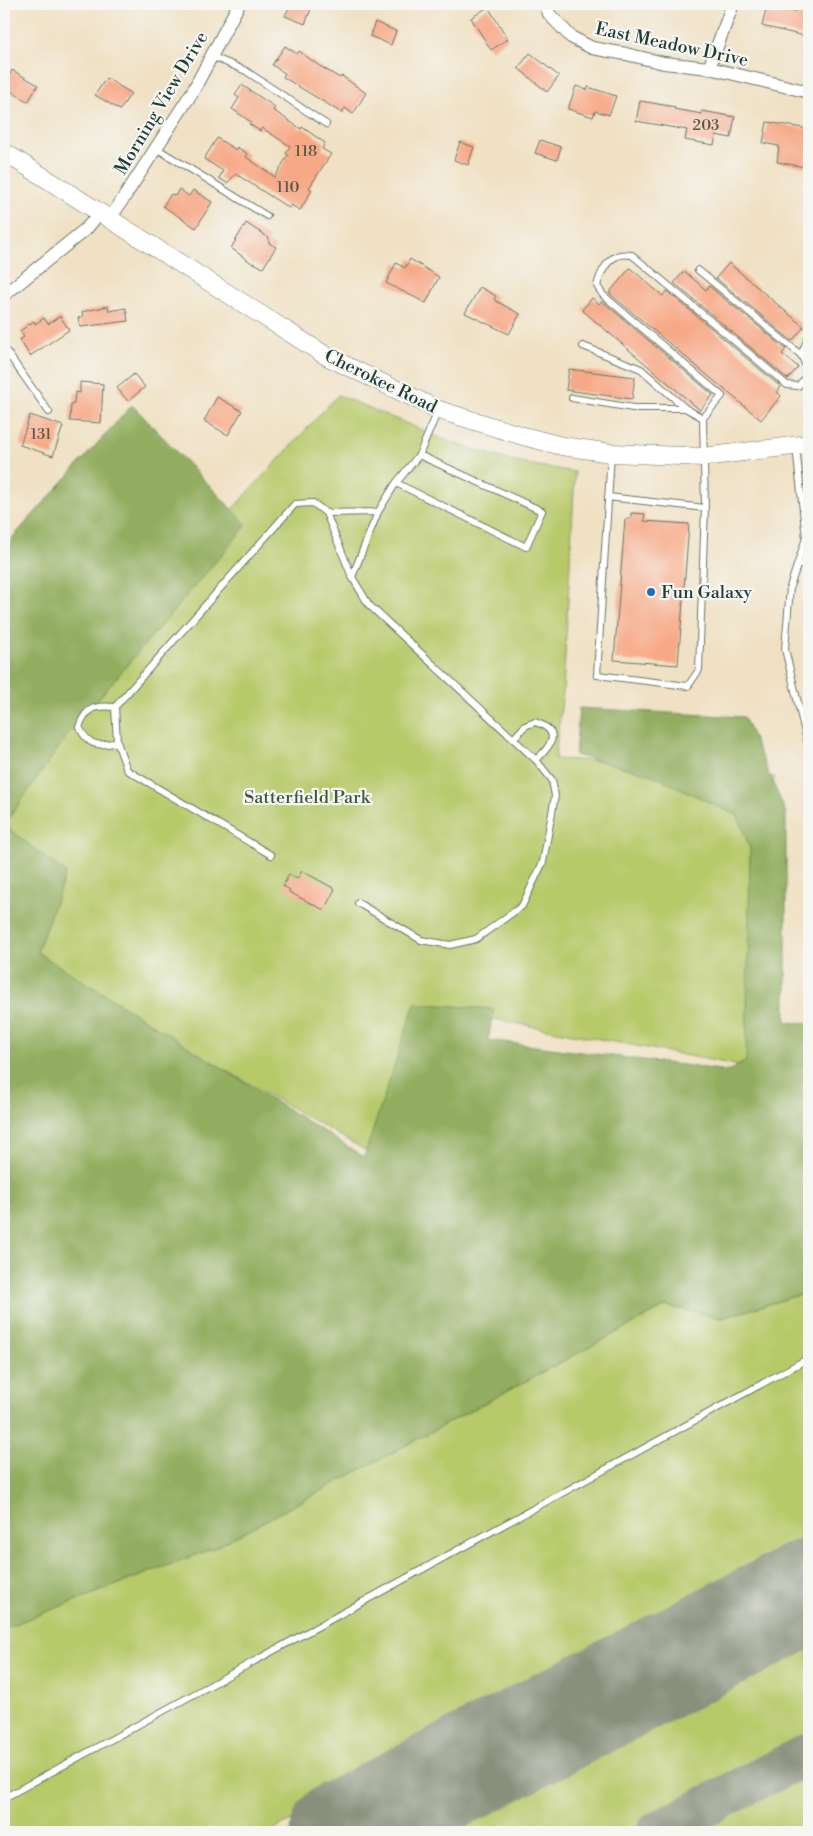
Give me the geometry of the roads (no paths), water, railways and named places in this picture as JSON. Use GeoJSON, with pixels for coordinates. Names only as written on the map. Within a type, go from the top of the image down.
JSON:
{"type":"FeatureCollection","features":[{"type":"Feature","properties":{"kind":"main road","name":"Cherokee Road"},"geometry":{"type":"LineString","coordinates":[[4,152],[328,357],[439,410],[562,446],[611,453],[703,457],[802,445]]}},
{"type":"Feature","properties":{"kind":"street","name":"Morning View Drive"},"geometry":{"type":"LineString","coordinates":[[4,295],[87,228],[105,216],[156,148],[193,91],[239,4]]}},
{"type":"Feature","properties":{"kind":"street","name":"East Meadow Drive"},"geometry":{"type":"LineString","coordinates":[[546,4],[549,14],[571,37],[592,48],[664,63],[709,68],[809,92]]}},
{"type":"Feature","properties":{"kind":"street"},"geometry":{"type":"LineString","coordinates":[[709,68],[733,4]]}},
{"type":"Feature","properties":{"kind":"lane"},"geometry":{"type":"LineString","coordinates":[[211,56],[246,71],[326,124]]}},
{"type":"Feature","properties":{"kind":"lane"},"geometry":{"type":"LineString","coordinates":[[156,148],[267,216]]}},
{"type":"Feature","properties":{"kind":"lane"},"geometry":{"type":"LineString","coordinates":[[611,453],[597,675],[688,686],[699,670],[705,508],[703,418],[722,396],[603,295],[597,286],[600,274],[611,260],[619,255],[632,255],[786,385],[798,386],[805,380],[808,368],[801,355],[698,270]]}},
{"type":"Feature","properties":{"kind":"lane"},"geometry":{"type":"LineString","coordinates":[[801,355],[809,336]]}},
{"type":"Feature","properties":{"kind":"lane"},"geometry":{"type":"LineString","coordinates":[[583,346],[641,369],[686,408],[703,418]]}},
{"type":"Feature","properties":{"kind":"lane"},"geometry":{"type":"LineString","coordinates":[[4,348],[49,412]]}},
{"type":"Feature","properties":{"kind":"lane"},"geometry":{"type":"LineString","coordinates":[[572,398],[633,408],[686,408]]}},
{"type":"Feature","properties":{"kind":"lane"},"geometry":{"type":"LineString","coordinates":[[352,577],[378,512],[396,483],[419,455],[439,410]]}},
{"type":"Feature","properties":{"kind":"lane"},"geometry":{"type":"LineString","coordinates":[[802,445],[806,538],[790,587],[785,649],[809,749]]}},
{"type":"Feature","properties":{"kind":"lane"},"geometry":{"type":"LineString","coordinates":[[396,483],[526,547],[542,511],[419,455]]}},
{"type":"Feature","properties":{"kind":"lane"},"geometry":{"type":"LineString","coordinates":[[608,497],[705,508]]}},
{"type":"Feature","properties":{"kind":"lane"},"geometry":{"type":"LineString","coordinates":[[271,855],[127,770],[117,742],[116,707],[294,504],[313,502],[326,513],[352,577],[369,605],[536,760],[552,780],[555,796],[543,862],[522,906],[476,939],[450,945],[421,940],[358,903]]}},
{"type":"Feature","properties":{"kind":"lane"},"geometry":{"type":"LineString","coordinates":[[326,513],[378,512]]}},
{"type":"Feature","properties":{"kind":"lane"},"geometry":{"type":"LineString","coordinates":[[797,566],[809,562]]}},
{"type":"Feature","properties":{"kind":"lane"},"geometry":{"type":"LineString","coordinates":[[116,707],[102,706],[91,709],[83,716],[79,727],[85,739],[96,745],[117,742]]}},
{"type":"Feature","properties":{"kind":"lane"},"geometry":{"type":"LineString","coordinates":[[513,739],[526,726],[534,722],[543,725],[550,732],[552,740],[549,748],[536,760]]}},
{"type":"Feature","properties":{"kind":"lane"},"geometry":{"type":"LineString","coordinates":[[4,1798],[809,1358]]}},
{"type":"Feature","properties":{"kind":"place","name":"Fun Galaxy"},"geometry":{"type":"Point","coordinates":[651,592]}},
{"type":"Feature","properties":{"kind":"park label","name":"Satterfield Park"},"geometry":{"type":"Point","coordinates":[307,797]}}]}
